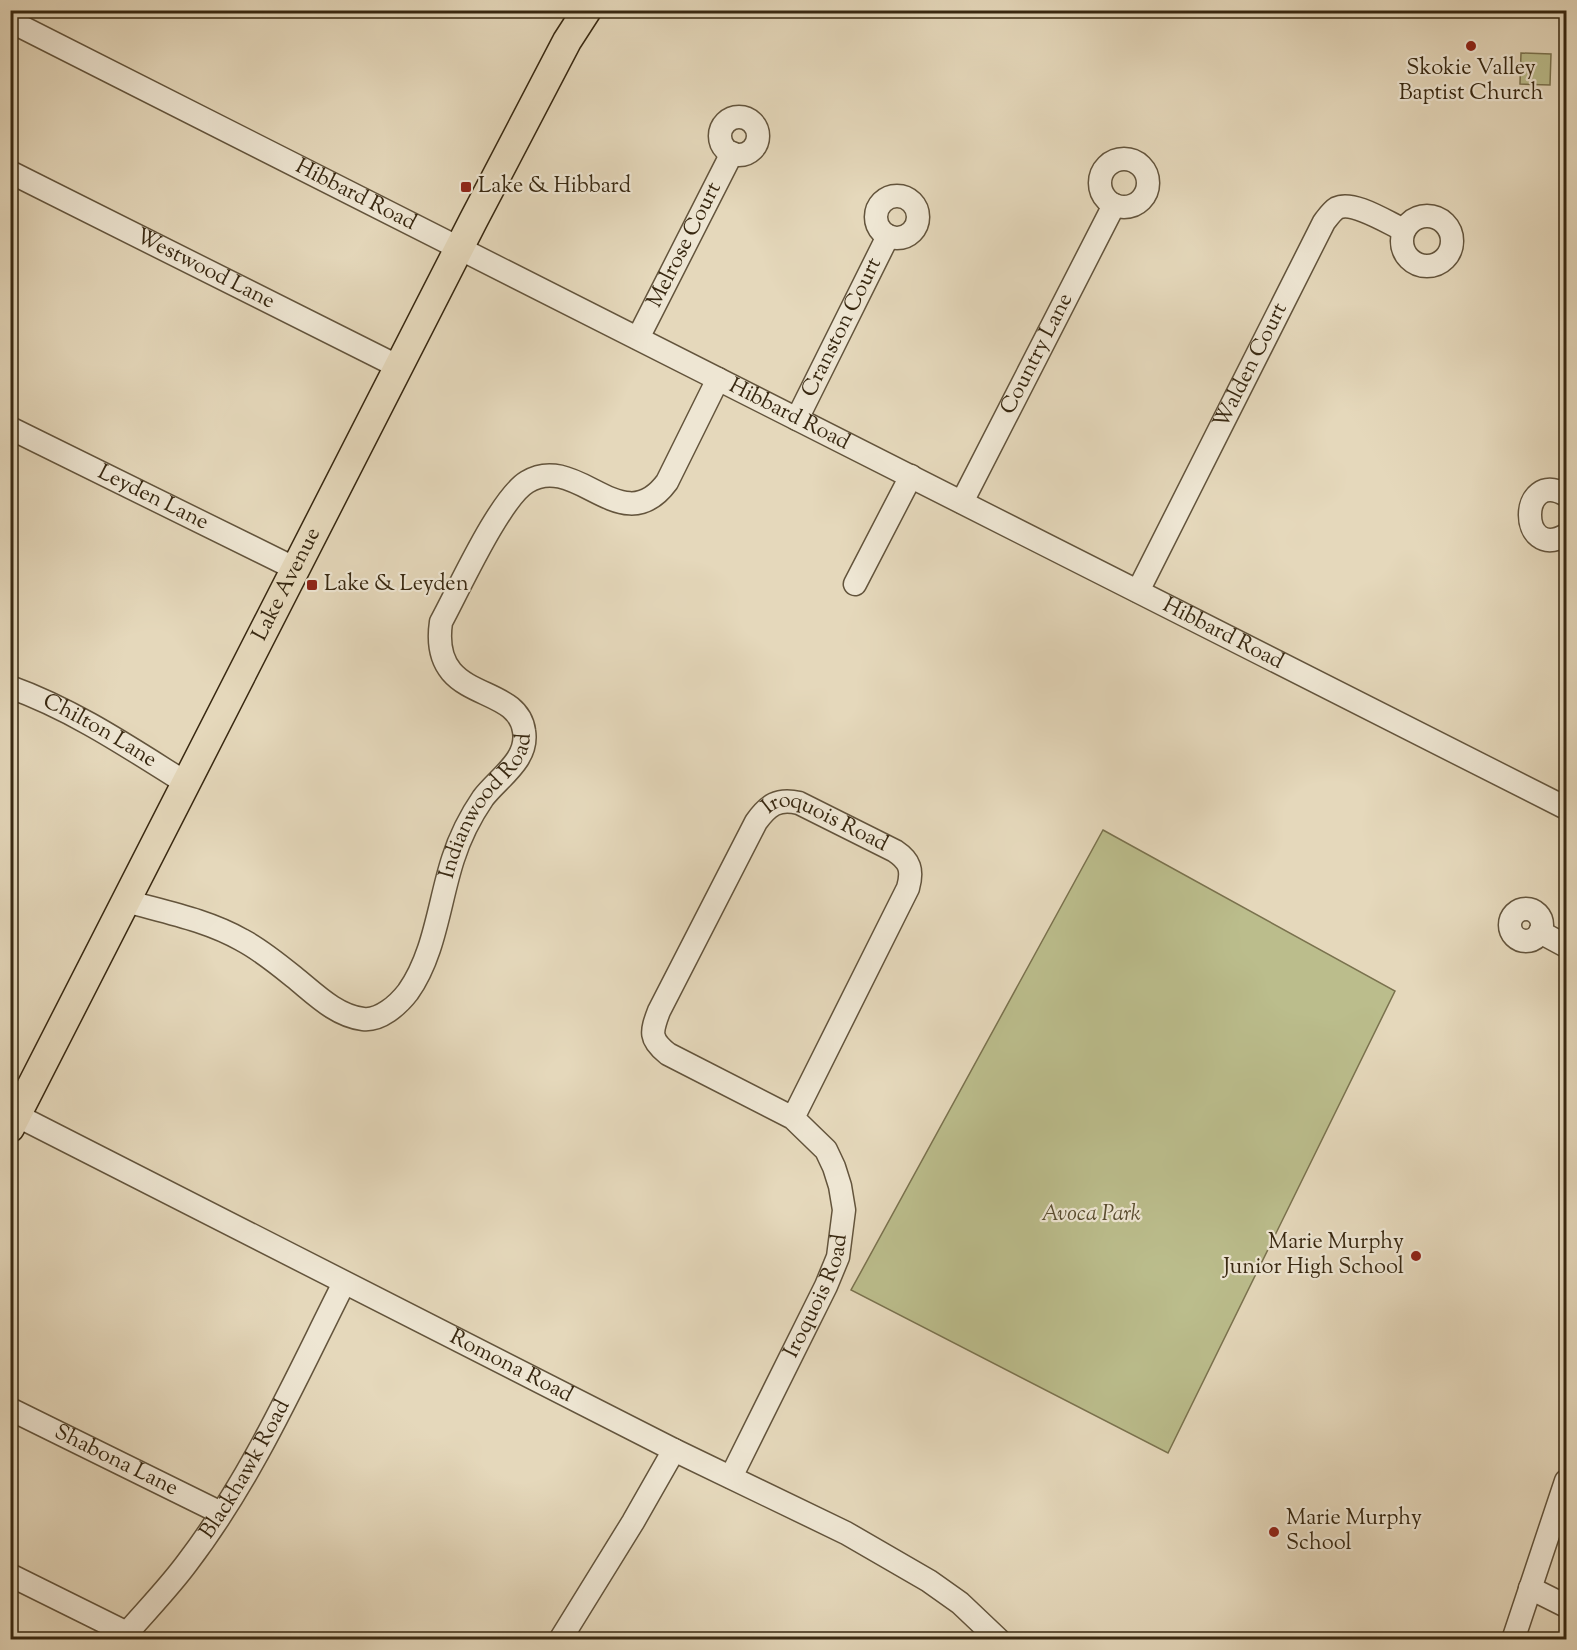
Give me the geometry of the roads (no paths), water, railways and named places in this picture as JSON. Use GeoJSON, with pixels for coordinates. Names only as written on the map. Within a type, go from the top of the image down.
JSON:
{"type":"FeatureCollection","features":[{"type":"Feature","properties":{"kind":"main road","name":"Lake Avenue"},"geometry":{"type":"LineString","coordinates":[[567,40],[575,10]]}},
{"type":"Feature","properties":{"kind":"main road","name":"Lake Avenue"},"geometry":{"type":"LineString","coordinates":[[13,1118],[459,248],[567,40],[587,10]]}},
{"type":"Feature","properties":{"kind":"street","name":"Hibbard Road"},"geometry":{"type":"LineString","coordinates":[[10,21],[1566,808]]}},
{"type":"Feature","properties":{"kind":"street","name":"Melrose Court"},"geometry":{"type":"LineString","coordinates":[[638,338],[732,153]]}},
{"type":"Feature","properties":{"kind":"street","name":"Westwood Lane"},"geometry":{"type":"LineString","coordinates":[[10,172],[399,367]]}},
{"type":"Feature","properties":{"kind":"street","name":"Country Lane"},"geometry":{"type":"LineString","coordinates":[[962,502],[1114,205]]}},
{"type":"Feature","properties":{"kind":"street","name":"Walden Court"},"geometry":{"type":"LineString","coordinates":[[1138,591],[1324,222],[1338,207],[1347,206],[1357,208],[1404,230]]}},
{"type":"Feature","properties":{"kind":"street","name":"Cranston Court"},"geometry":{"type":"LineString","coordinates":[[797,419],[888,236]]}},
{"type":"Feature","properties":{"kind":"street","name":"Indianwood Road"},"geometry":{"type":"LineString","coordinates":[[126,901],[196,921],[244,941],[294,976],[320,999],[351,1017],[365,1020],[378,1017],[391,1009],[407,993],[427,955],[446,880],[469,820],[483,798],[517,761],[524,746],[524,730],[518,716],[510,707],[461,680],[448,669],[441,654],[439,639],[441,622],[496,520],[512,495],[526,482],[541,475],[556,475],[573,480],[618,502],[633,505],[658,494],[718,379]]}},
{"type":"Feature","properties":{"kind":"street","name":"Leyden Lane"},"geometry":{"type":"LineString","coordinates":[[10,428],[296,569]]}},
{"type":"Feature","properties":{"kind":"street"},"geometry":{"type":"LineString","coordinates":[[855,584],[911,476]]}},
{"type":"Feature","properties":{"kind":"street"},"geometry":{"type":"LineString","coordinates":[[1566,495],[1557,491],[1542,493],[1535,498],[1529,513],[1532,528],[1538,534],[1553,539],[1566,535]]}},
{"type":"Feature","properties":{"kind":"street","name":"Chilton Lane"},"geometry":{"type":"LineString","coordinates":[[10,687],[46,701],[103,731],[186,783]]}},
{"type":"Feature","properties":{"kind":"street","name":"Iroquois Road"},"geometry":{"type":"LineString","coordinates":[[731,1477],[826,1286],[838,1257],[844,1210],[834,1167],[826,1150],[793,1118],[668,1054],[657,1045],[653,1036],[659,1011],[756,822],[765,809],[775,802],[788,800],[799,803],[894,851],[910,866],[911,876],[908,888],[793,1118]]}},
{"type":"Feature","properties":{"kind":"street"},"geometry":{"type":"LineString","coordinates":[[1540,933],[1566,946]]}},
{"type":"Feature","properties":{"kind":"street","name":"Romona Road"},"geometry":{"type":"LineString","coordinates":[[13,1118],[674,1450],[843,1532],[930,1581],[960,1603],[999,1640]]}},
{"type":"Feature","properties":{"kind":"street","name":"Blackhawk Road"},"geometry":{"type":"LineString","coordinates":[[124,1636],[188,1562],[221,1513],[252,1461],[344,1283]]}},
{"type":"Feature","properties":{"kind":"street","name":"Shabona Lane"},"geometry":{"type":"LineString","coordinates":[[10,1409],[221,1513]]}},
{"type":"Feature","properties":{"kind":"street"},"geometry":{"type":"LineString","coordinates":[[560,1640],[633,1522],[674,1450]]}},
{"type":"Feature","properties":{"kind":"street"},"geometry":{"type":"LineString","coordinates":[[1513,1640],[1566,1481]]}},
{"type":"Feature","properties":{"kind":"street"},"geometry":{"type":"LineString","coordinates":[[10,1575],[124,1636]]}},
{"type":"Feature","properties":{"kind":"street"},"geometry":{"type":"LineString","coordinates":[[1530,1588],[1566,1606]]}},
{"type":"Feature","properties":{"kind":"place","name":"Skokie Valley Baptist Church"},"geometry":{"type":"Point","coordinates":[1471,46]}},
{"type":"Feature","properties":{"kind":"place","name":"Lake & Hibbard"},"geometry":{"type":"Point","coordinates":[466,187]}},
{"type":"Feature","properties":{"kind":"place","name":"Lake & Leyden"},"geometry":{"type":"Point","coordinates":[312,585]}},
{"type":"Feature","properties":{"kind":"place","name":"Marie Murphy Junior High School"},"geometry":{"type":"Point","coordinates":[1416,1256]}},
{"type":"Feature","properties":{"kind":"place","name":"Marie Murphy School"},"geometry":{"type":"Point","coordinates":[1274,1532]}},
{"type":"Feature","properties":{"kind":"park label","name":"Avoca Park"},"geometry":{"type":"Point","coordinates":[1091,1215]}}]}
